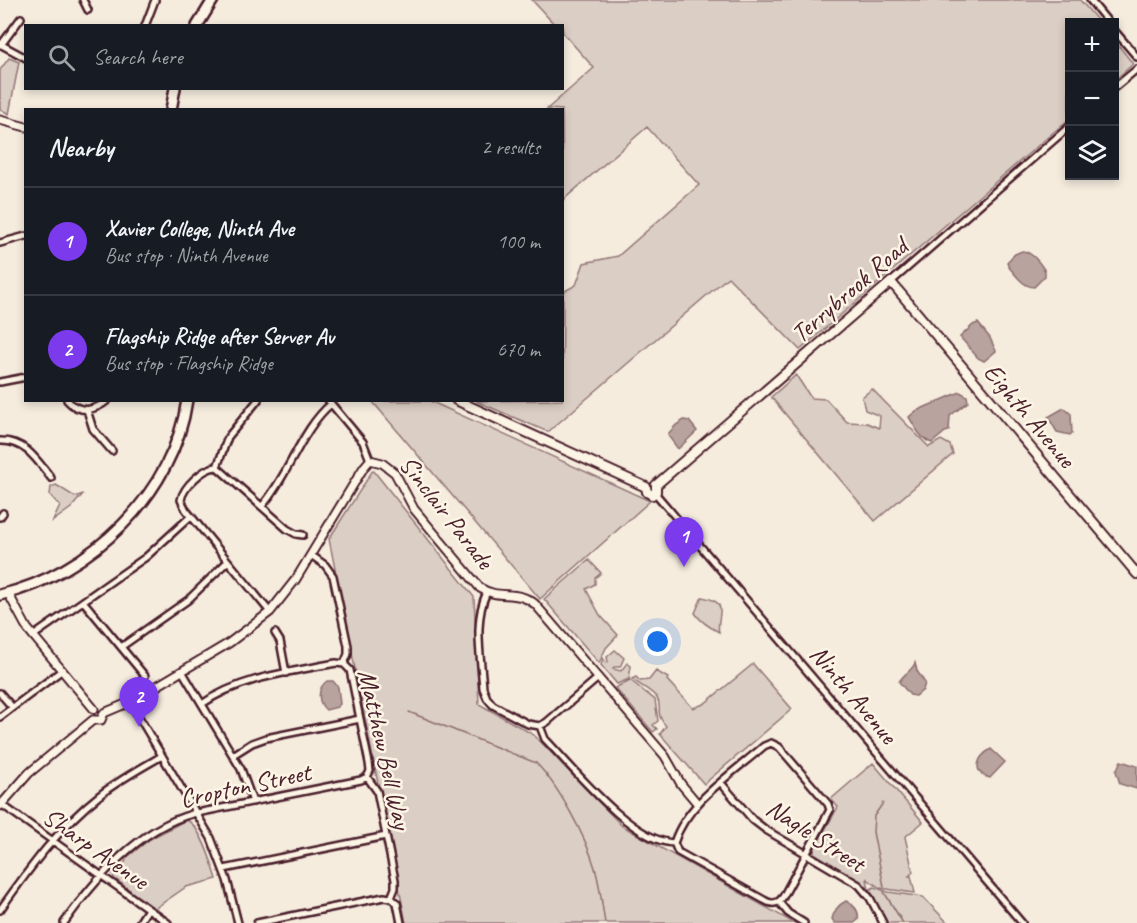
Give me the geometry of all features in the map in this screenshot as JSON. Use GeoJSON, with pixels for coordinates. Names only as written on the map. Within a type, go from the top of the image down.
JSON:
{"type":"FeatureCollection","features":[{"type":"Feature","properties":{"kind":"highway"},"geometry":{"type":"LineString","coordinates":[[198,24],[213,0]]}},
{"type":"Feature","properties":{"kind":"highway"},"geometry":{"type":"LineString","coordinates":[[171,108],[175,90]]}},
{"type":"Feature","properties":{"kind":"highway"},"geometry":{"type":"LineString","coordinates":[[4,594],[43,580],[67,567],[99,546],[124,523],[161,473],[178,436],[186,402]]}},
{"type":"Feature","properties":{"kind":"main road","name":"Terrybrook Road"},"geometry":{"type":"LineString","coordinates":[[656,489],[891,282]]}},
{"type":"Feature","properties":{"kind":"main road","name":"Eighth Avenue"},"geometry":{"type":"LineString","coordinates":[[891,282],[1137,574]]}},
{"type":"Feature","properties":{"kind":"main road"},"geometry":{"type":"LineString","coordinates":[[460,402],[646,487],[648,494],[656,489]]}},
{"type":"Feature","properties":{"kind":"street"},"geometry":{"type":"LineString","coordinates":[[83,0],[88,10]]}},
{"type":"Feature","properties":{"kind":"street"},"geometry":{"type":"LineString","coordinates":[[146,24],[155,0]]}},
{"type":"Feature","properties":{"kind":"street"},"geometry":{"type":"LineString","coordinates":[[1090,0],[1105,18]]}},
{"type":"Feature","properties":{"kind":"street"},"geometry":{"type":"LineString","coordinates":[[21,18],[0,44],[24,57]]}},
{"type":"Feature","properties":{"kind":"street"},"geometry":{"type":"LineString","coordinates":[[1119,36],[1137,57]]}},
{"type":"Feature","properties":{"kind":"street"},"geometry":{"type":"LineString","coordinates":[[1119,84],[1137,69]]}},
{"type":"Feature","properties":{"kind":"street"},"geometry":{"type":"LineString","coordinates":[[0,120],[24,126]]}},
{"type":"Feature","properties":{"kind":"street","name":"Terrybrook Road"},"geometry":{"type":"LineString","coordinates":[[891,282],[1065,130]]}},
{"type":"Feature","properties":{"kind":"street"},"geometry":{"type":"LineString","coordinates":[[0,243],[24,237]]}},
{"type":"Feature","properties":{"kind":"street"},"geometry":{"type":"LineString","coordinates":[[0,382],[24,377]]}},
{"type":"Feature","properties":{"kind":"street"},"geometry":{"type":"LineString","coordinates":[[69,402],[76,409],[87,410],[104,402]]}},
{"type":"Feature","properties":{"kind":"street"},"geometry":{"type":"LineString","coordinates":[[217,467],[228,437],[256,402]]}},
{"type":"Feature","properties":{"kind":"street"},"geometry":{"type":"LineString","coordinates":[[262,506],[329,402],[363,442],[370,460]]}},
{"type":"Feature","properties":{"kind":"street"},"geometry":{"type":"LineString","coordinates":[[87,410],[93,429],[112,451]]}},
{"type":"Feature","properties":{"kind":"street"},"geometry":{"type":"LineString","coordinates":[[0,441],[15,442],[23,446],[51,478]]}},
{"type":"Feature","properties":{"kind":"street","name":"Sinclair Parade"},"geometry":{"type":"LineString","coordinates":[[104,713],[130,702],[182,671],[242,634],[270,612],[289,590],[370,460],[382,463],[395,473],[414,509],[476,585],[487,592],[520,596],[530,600],[665,756],[681,784],[698,803]]}},
{"type":"Feature","properties":{"kind":"street"},"geometry":{"type":"LineString","coordinates":[[217,467],[287,529],[303,535]]}},
{"type":"Feature","properties":{"kind":"street"},"geometry":{"type":"LineString","coordinates":[[217,467],[206,469],[182,494],[182,503],[270,612]]}},
{"type":"Feature","properties":{"kind":"street","name":"Ninth Avenue"},"geometry":{"type":"LineString","coordinates":[[656,489],[1022,923]]}},
{"type":"Feature","properties":{"kind":"street"},"geometry":{"type":"LineString","coordinates":[[33,636],[146,557],[191,516]]}},
{"type":"Feature","properties":{"kind":"street","name":"Matthew Bell Way"},"geometry":{"type":"LineString","coordinates":[[311,555],[325,565],[333,576],[348,646],[344,664],[350,670],[360,719],[370,771],[367,777],[377,791],[395,884],[391,898],[397,903],[401,923]]}},
{"type":"Feature","properties":{"kind":"street"},"geometry":{"type":"LineString","coordinates":[[121,647],[188,600],[228,561]]}},
{"type":"Feature","properties":{"kind":"street"},"geometry":{"type":"LineString","coordinates":[[487,592],[481,607],[480,618],[484,693],[490,702],[528,724],[540,726],[598,678]]}},
{"type":"Feature","properties":{"kind":"street"},"geometry":{"type":"LineString","coordinates":[[1,805],[29,773],[93,720],[101,720],[104,713],[100,709],[94,709],[61,670],[27,628],[4,594]]}},
{"type":"Feature","properties":{"kind":"street"},"geometry":{"type":"LineString","coordinates":[[83,601],[145,676]]}},
{"type":"Feature","properties":{"kind":"street"},"geometry":{"type":"LineString","coordinates":[[275,633],[280,641],[286,673]]}},
{"type":"Feature","properties":{"kind":"street"},"geometry":{"type":"LineString","coordinates":[[202,704],[235,686],[286,673],[336,663],[344,664]]}},
{"type":"Feature","properties":{"kind":"street"},"geometry":{"type":"LineString","coordinates":[[0,717],[61,670]]}},
{"type":"Feature","properties":{"kind":"street"},"geometry":{"type":"LineString","coordinates":[[182,671],[246,778],[253,802]]}},
{"type":"Feature","properties":{"kind":"street"},"geometry":{"type":"LineString","coordinates":[[0,693],[12,707]]}},
{"type":"Feature","properties":{"kind":"street"},"geometry":{"type":"LineString","coordinates":[[130,702],[197,813],[224,869],[238,923]]}},
{"type":"Feature","properties":{"kind":"street"},"geometry":{"type":"LineString","coordinates":[[93,720],[91,714],[94,709]]}},
{"type":"Feature","properties":{"kind":"street"},"geometry":{"type":"LineString","coordinates":[[233,755],[266,738],[360,719]]}},
{"type":"Feature","properties":{"kind":"street"},"geometry":{"type":"LineString","coordinates":[[540,726],[545,739],[624,820],[662,842],[674,843]]}},
{"type":"Feature","properties":{"kind":"street"},"geometry":{"type":"LineString","coordinates":[[773,743],[779,747],[830,808],[829,816],[779,902],[773,904],[678,852],[674,843],[698,803],[766,745],[773,743]]}},
{"type":"Feature","properties":{"kind":"street"},"geometry":{"type":"LineString","coordinates":[[0,910],[52,841],[98,797],[118,782],[162,756]]}},
{"type":"Feature","properties":{"kind":"street","name":"Cropton Street"},"geometry":{"type":"LineString","coordinates":[[64,923],[121,857],[172,822],[197,813],[367,777]]}},
{"type":"Feature","properties":{"kind":"street","name":"Nagle Street"},"geometry":{"type":"LineString","coordinates":[[721,783],[758,824],[858,885],[870,898],[883,923]]}},
{"type":"Feature","properties":{"kind":"street","name":"Sharp Avenue"},"geometry":{"type":"LineString","coordinates":[[1,805],[168,923]]}},
{"type":"Feature","properties":{"kind":"street"},"geometry":{"type":"LineString","coordinates":[[224,869],[386,836]]}},
{"type":"Feature","properties":{"kind":"street"},"geometry":{"type":"LineString","coordinates":[[257,923],[384,897],[391,898]]}},
{"type":"Feature","properties":{"kind":"street"},"geometry":{"type":"LineString","coordinates":[[779,902],[788,913],[804,923]]}},
{"type":"Feature","properties":{"kind":"street"},"geometry":{"type":"LineString","coordinates":[[139,923],[148,909]]}},
{"type":"Feature","properties":{"kind":"street"},"geometry":{"type":"LineString","coordinates":[[296,915],[298,923]]}},
{"type":"Feature","properties":{"kind":"shaded area"},"geometry":{"type":"Polygon","coordinates":[[[532,0],[1080,0],[1096,18],[1065,18],[1065,122],[800,350],[728,277],[548,432],[478,402],[564,402],[564,291],[576,285],[584,263],[618,256],[699,185],[647,127],[564,199],[564,108],[548,108],[594,68],[564,34],[564,24],[554,24],[532,0]]]}},
{"type":"Feature","properties":{"kind":"shaded area"},"geometry":{"type":"Polygon","coordinates":[[[1119,46],[1133,64],[1119,76],[1119,46]]]}},
{"type":"Feature","properties":{"kind":"shaded area"},"geometry":{"type":"Polygon","coordinates":[[[9,58],[19,62],[9,114],[0,109],[0,70],[9,58]]]}},
{"type":"Feature","properties":{"kind":"shaded area"},"geometry":{"type":"Polygon","coordinates":[[[1022,251],[1032,255],[1045,271],[1045,276],[1034,287],[1023,282],[1008,266],[1007,262],[1022,251]]]}},
{"type":"Feature","properties":{"kind":"shaded area"},"geometry":{"type":"Polygon","coordinates":[[[978,323],[990,338],[996,351],[984,361],[978,358],[960,337],[978,323]]]}},
{"type":"Feature","properties":{"kind":"shaded area"},"geometry":{"type":"Polygon","coordinates":[[[796,375],[811,398],[826,399],[847,422],[867,423],[879,428],[880,416],[865,410],[862,397],[872,389],[929,447],[941,440],[950,445],[953,454],[875,521],[771,397],[796,375]]]}},
{"type":"Feature","properties":{"kind":"shaded area"},"geometry":{"type":"Polygon","coordinates":[[[960,392],[967,396],[968,402],[950,416],[949,431],[932,443],[925,439],[909,417],[916,411],[960,392]]]}},
{"type":"Feature","properties":{"kind":"shaded area"},"geometry":{"type":"Polygon","coordinates":[[[373,402],[432,402],[650,501],[540,599],[373,402]]]}},
{"type":"Feature","properties":{"kind":"shaded area"},"geometry":{"type":"Polygon","coordinates":[[[1064,408],[1071,414],[1072,433],[1070,435],[1057,432],[1048,417],[1064,408]]]}},
{"type":"Feature","properties":{"kind":"shaded area"},"geometry":{"type":"Polygon","coordinates":[[[684,420],[689,421],[697,431],[678,449],[668,434],[684,420]]]}},
{"type":"Feature","properties":{"kind":"shaded area"},"geometry":{"type":"Polygon","coordinates":[[[373,470],[474,597],[479,704],[534,735],[622,826],[794,923],[406,923],[329,539],[373,470]]]}},
{"type":"Feature","properties":{"kind":"shaded area"},"geometry":{"type":"Polygon","coordinates":[[[56,485],[75,497],[83,494],[71,508],[53,521],[60,506],[50,495],[51,487],[56,485]]]}},
{"type":"Feature","properties":{"kind":"shaded area"},"geometry":{"type":"Polygon","coordinates":[[[589,560],[601,573],[595,578],[595,584],[586,589],[600,615],[618,635],[606,648],[599,663],[544,599],[589,560]]]}},
{"type":"Feature","properties":{"kind":"shaded area"},"geometry":{"type":"Polygon","coordinates":[[[702,597],[717,602],[720,606],[719,632],[695,613],[702,597]]]}},
{"type":"Feature","properties":{"kind":"shaded area"},"geometry":{"type":"Polygon","coordinates":[[[615,650],[624,658],[620,667],[613,669],[621,671],[627,663],[631,666],[629,679],[617,684],[601,665],[603,658],[606,663],[608,662],[607,657],[615,650]]]}},
{"type":"Feature","properties":{"kind":"shaded area"},"geometry":{"type":"Polygon","coordinates":[[[915,663],[925,683],[923,690],[916,696],[910,695],[899,682],[915,663]]]}},
{"type":"Feature","properties":{"kind":"shaded area"},"geometry":{"type":"Polygon","coordinates":[[[753,664],[792,709],[704,784],[660,734],[666,726],[660,718],[657,698],[632,679],[636,677],[640,681],[649,680],[656,671],[668,678],[667,680],[693,708],[704,704],[753,664]]]}},
{"type":"Feature","properties":{"kind":"shaded area"},"geometry":{"type":"Polygon","coordinates":[[[630,680],[655,700],[658,721],[653,725],[657,729],[653,732],[615,688],[630,680]]]}},
{"type":"Feature","properties":{"kind":"shaded area"},"geometry":{"type":"Polygon","coordinates":[[[327,681],[333,681],[338,687],[340,704],[326,710],[319,695],[321,687],[327,681]]]}},
{"type":"Feature","properties":{"kind":"shaded area"},"geometry":{"type":"Polygon","coordinates":[[[991,749],[1005,762],[990,778],[980,772],[978,765],[982,756],[991,749]]]}},
{"type":"Feature","properties":{"kind":"shaded area"},"geometry":{"type":"Polygon","coordinates":[[[1121,761],[1137,766],[1137,789],[1120,784],[1116,771],[1121,761]]]}},
{"type":"Feature","properties":{"kind":"shaded area"},"geometry":{"type":"Polygon","coordinates":[[[873,763],[923,822],[905,837],[913,872],[909,876],[911,876],[915,893],[880,888],[867,879],[869,890],[874,887],[888,892],[923,897],[948,923],[887,923],[872,895],[862,883],[814,853],[814,849],[838,807],[831,799],[873,763]]]}},
{"type":"Feature","properties":{"kind":"shaded area"},"geometry":{"type":"Polygon","coordinates":[[[186,820],[201,836],[217,879],[186,887],[154,909],[129,891],[114,878],[113,874],[126,861],[125,859],[150,839],[186,820]]]}},
{"type":"Feature","properties":{"kind":"shaded area"},"geometry":{"type":"Polygon","coordinates":[[[846,901],[856,909],[858,920],[854,923],[835,923],[832,919],[834,913],[846,901]]]}},
{"type":"Feature","properties":{"kind":"waterway"},"geometry":{"type":"LineString","coordinates":[[409,712],[536,763],[562,798],[591,855],[600,888],[605,923]]}},
{"type":"Feature","properties":{"kind":"waterway"},"geometry":{"type":"LineString","coordinates":[[883,803],[874,816],[873,832],[884,887]]}},
{"type":"Feature","properties":{"kind":"waterway"},"geometry":{"type":"LineString","coordinates":[[884,892],[903,923]]}},
{"type":"Feature","properties":{"kind":"place","name":"Xavier College, Ninth Ave"},"geometry":{"type":"Point","coordinates":[684,567]}},
{"type":"Feature","properties":{"kind":"place","name":"Flagship Ridge after Server Av"},"geometry":{"type":"Point","coordinates":[139,727]}}]}
